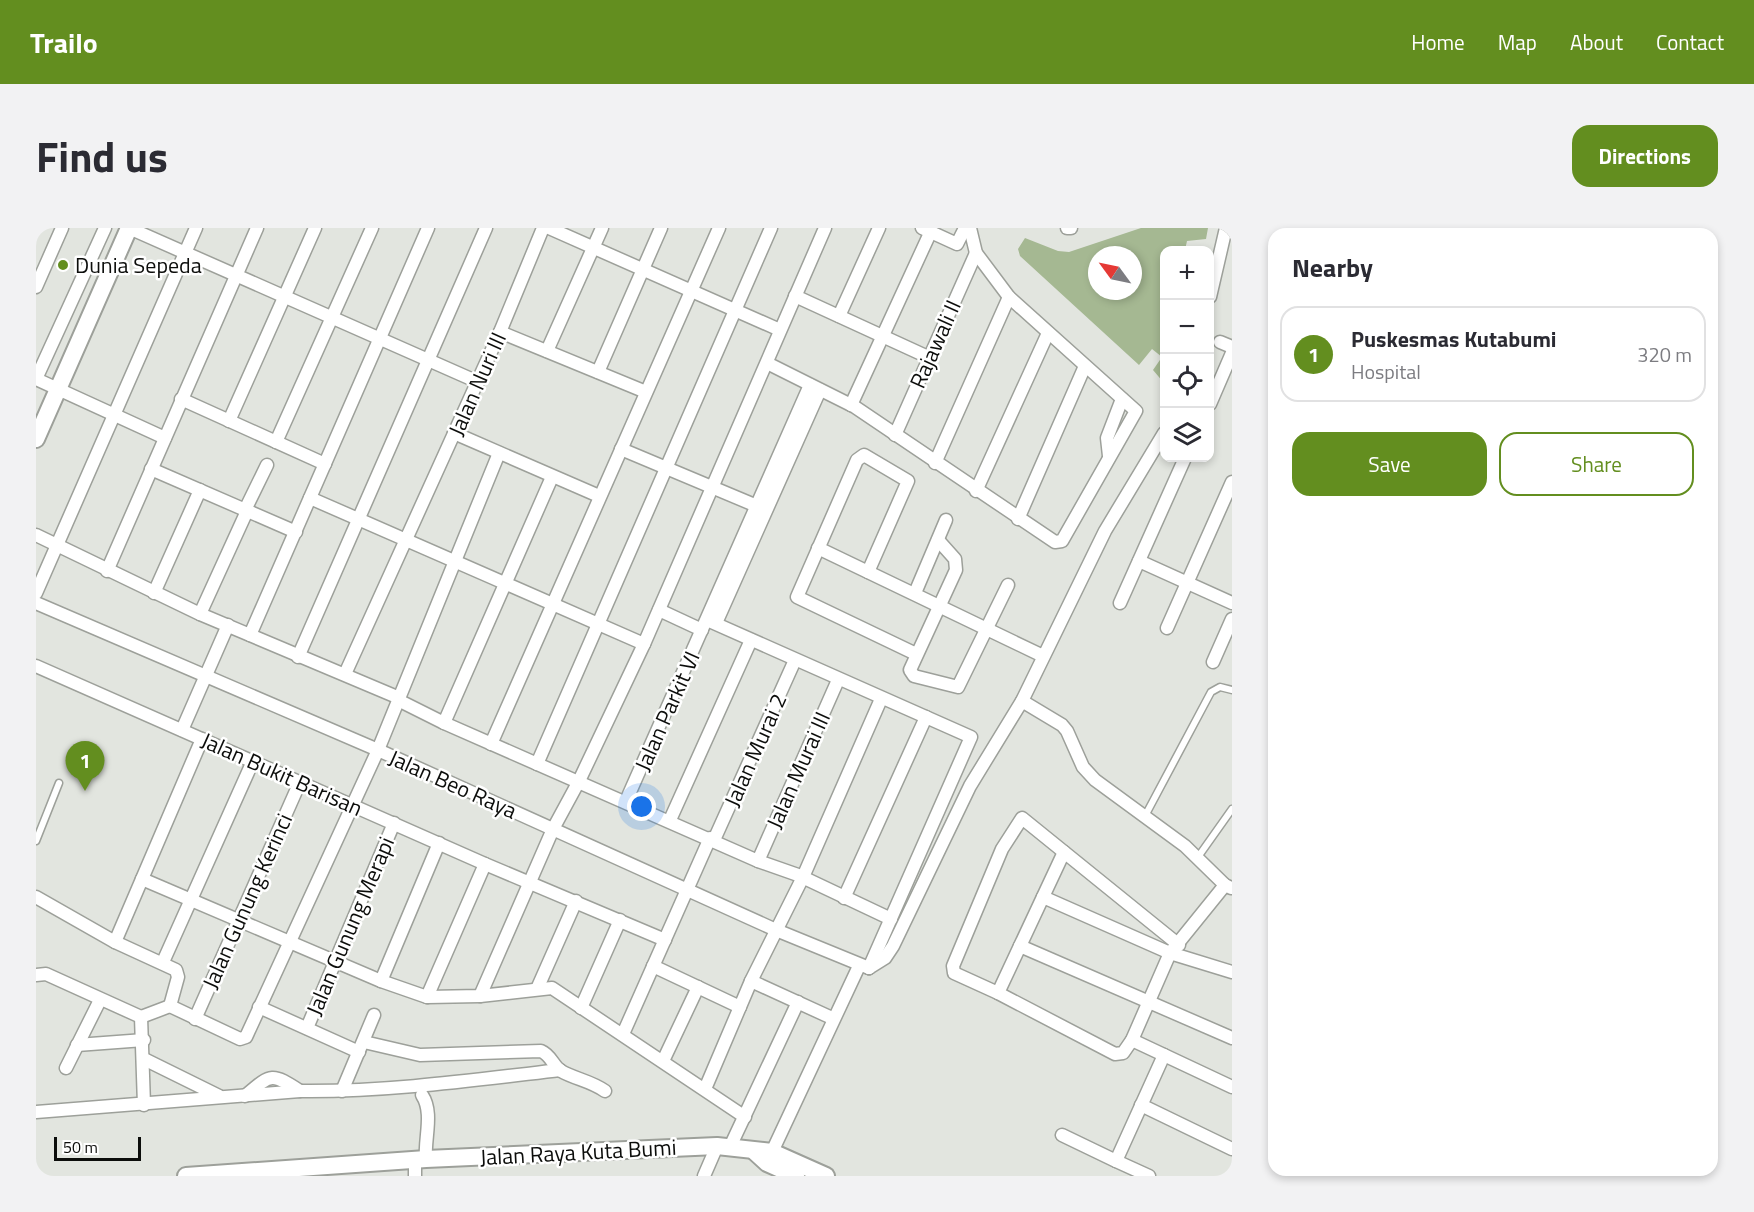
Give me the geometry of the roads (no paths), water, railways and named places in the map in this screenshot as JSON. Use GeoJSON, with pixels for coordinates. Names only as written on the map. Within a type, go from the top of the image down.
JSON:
{"type":"FeatureCollection","features":[{"type":"Feature","properties":{"kind":"street"},"geometry":{"type":"LineString","coordinates":[[36,287],[62,228]]}},
{"type":"Feature","properties":{"kind":"street"},"geometry":{"type":"LineString","coordinates":[[105,228],[36,379],[165,438]]}},
{"type":"Feature","properties":{"kind":"street"},"geometry":{"type":"LineString","coordinates":[[36,439],[129,228],[477,382]]}},
{"type":"Feature","properties":{"kind":"street"},"geometry":{"type":"LineString","coordinates":[[36,593],[196,228]]}},
{"type":"Feature","properties":{"kind":"street"},"geometry":{"type":"LineString","coordinates":[[107,571],[256,228]]}},
{"type":"Feature","properties":{"kind":"street"},"geometry":{"type":"LineString","coordinates":[[229,421],[315,228]]}},
{"type":"Feature","properties":{"kind":"street"},"geometry":{"type":"LineString","coordinates":[[276,442],[372,228]]}},
{"type":"Feature","properties":{"kind":"street"},"geometry":{"type":"LineString","coordinates":[[250,635],[381,340],[428,228]]}},
{"type":"Feature","properties":{"kind":"street"},"geometry":{"type":"LineString","coordinates":[[298,657],[486,228]]}},
{"type":"Feature","properties":{"kind":"street","name":"Jalan Nuri III"},"geometry":{"type":"LineString","coordinates":[[345,674],[500,332],[543,228]]}},
{"type":"Feature","properties":{"kind":"street"},"geometry":{"type":"LineString","coordinates":[[549,228],[780,330]]}},
{"type":"Feature","properties":{"kind":"street"},"geometry":{"type":"LineString","coordinates":[[547,351],[602,228]]}},
{"type":"Feature","properties":{"kind":"street"},"geometry":{"type":"LineString","coordinates":[[598,372],[661,228]]}},
{"type":"Feature","properties":{"kind":"street"},"geometry":{"type":"LineString","coordinates":[[491,744],[719,228]]}},
{"type":"Feature","properties":{"kind":"street"},"geometry":{"type":"LineString","coordinates":[[537,764],[771,228]]}},
{"type":"Feature","properties":{"kind":"street"},"geometry":{"type":"LineString","coordinates":[[480,996],[553,829],[579,781],[644,644],[825,228]]}},
{"type":"Feature","properties":{"kind":"street"},"geometry":{"type":"LineString","coordinates":[[839,316],[879,228]]}},
{"type":"Feature","properties":{"kind":"street"},"geometry":{"type":"LineString","coordinates":[[957,244],[965,228]]}},
{"type":"Feature","properties":{"kind":"street"},"geometry":{"type":"LineString","coordinates":[[766,363],[851,405],[1018,519],[1055,542],[1062,541],[1136,411],[1009,297],[976,253],[970,228]]}},
{"type":"Feature","properties":{"kind":"street"},"geometry":{"type":"LineString","coordinates":[[1214,277],[1226,228]]}},
{"type":"Feature","properties":{"kind":"street"},"geometry":{"type":"LineString","coordinates":[[851,405],[883,336],[926,230],[976,253]]}},
{"type":"Feature","properties":{"kind":"street","name":"Rajawali II"},"geometry":{"type":"LineString","coordinates":[[895,435],[976,253]]}},
{"type":"Feature","properties":{"kind":"street"},"geometry":{"type":"LineString","coordinates":[[971,265],[996,281]]}},
{"type":"Feature","properties":{"kind":"street"},"geometry":{"type":"LineString","coordinates":[[795,296],[928,357]]}},
{"type":"Feature","properties":{"kind":"street"},"geometry":{"type":"LineString","coordinates":[[935,463],[1009,297]]}},
{"type":"Feature","properties":{"kind":"street"},"geometry":{"type":"LineString","coordinates":[[500,332],[646,392]]}},
{"type":"Feature","properties":{"kind":"street"},"geometry":{"type":"LineString","coordinates":[[976,490],[1048,333]]}},
{"type":"Feature","properties":{"kind":"street"},"geometry":{"type":"LineString","coordinates":[[1220,342],[1232,347]]}},
{"type":"Feature","properties":{"kind":"street"},"geometry":{"type":"LineString","coordinates":[[1214,393],[1232,353]]}},
{"type":"Feature","properties":{"kind":"street"},"geometry":{"type":"LineString","coordinates":[[1018,519],[1085,366]]}},
{"type":"Feature","properties":{"kind":"street","name":"Jalan Parkit VI"},"geometry":{"type":"LineString","coordinates":[[626,801],[735,568],[815,388]]}},
{"type":"Feature","properties":{"kind":"street"},"geometry":{"type":"LineString","coordinates":[[181,399],[325,464]]}},
{"type":"Feature","properties":{"kind":"street"},"geometry":{"type":"LineString","coordinates":[[1109,456],[1107,438],[1122,399]]}},
{"type":"Feature","properties":{"kind":"street"},"geometry":{"type":"LineString","coordinates":[[454,433],[599,496]]}},
{"type":"Feature","properties":{"kind":"street"},"geometry":{"type":"LineString","coordinates":[[864,967],[885,958],[893,946],[970,786],[1022,701],[1105,531],[1160,440]]}},
{"type":"Feature","properties":{"kind":"street"},"geometry":{"type":"LineString","coordinates":[[621,449],[711,489],[762,508]]}},
{"type":"Feature","properties":{"kind":"street"},"geometry":{"type":"LineString","coordinates":[[170,1006],[195,1020],[243,1040],[351,803],[378,750],[397,697],[499,453]]}},
{"type":"Feature","properties":{"kind":"street"},"geometry":{"type":"LineString","coordinates":[[868,572],[908,480],[864,455],[861,456],[818,548],[798,593],[799,599],[916,654]]}},
{"type":"Feature","properties":{"kind":"street"},"geometry":{"type":"LineString","coordinates":[[1120,603],[1183,462]]}},
{"type":"Feature","properties":{"kind":"street"},"geometry":{"type":"LineString","coordinates":[[200,614],[267,465]]}},
{"type":"Feature","properties":{"kind":"street"},"geometry":{"type":"LineString","coordinates":[[151,469],[296,532]]}},
{"type":"Feature","properties":{"kind":"street"},"geometry":{"type":"LineString","coordinates":[[444,723],[552,477]]}},
{"type":"Feature","properties":{"kind":"street"},"geometry":{"type":"LineString","coordinates":[[1167,628],[1232,482]]}},
{"type":"Feature","properties":{"kind":"street"},"geometry":{"type":"LineString","coordinates":[[154,593],[200,490]]}},
{"type":"Feature","properties":{"kind":"street"},"geometry":{"type":"LineString","coordinates":[[310,498],[407,538],[644,644]]}},
{"type":"Feature","properties":{"kind":"street"},"geometry":{"type":"LineString","coordinates":[[915,593],[946,520]]}},
{"type":"Feature","properties":{"kind":"street"},"geometry":{"type":"LineString","coordinates":[[36,535],[200,614],[298,657],[345,674],[397,697],[400,701],[444,723],[670,820],[758,861],[803,877],[891,919]]}},
{"type":"Feature","properties":{"kind":"street"},"geometry":{"type":"LineString","coordinates":[[938,540],[955,559],[956,570],[916,654],[910,670],[914,676],[957,687],[1008,585]]}},
{"type":"Feature","properties":{"kind":"street"},"geometry":{"type":"LineString","coordinates":[[818,548],[1043,657]]}},
{"type":"Feature","properties":{"kind":"street"},"geometry":{"type":"LineString","coordinates":[[1139,561],[1232,603]]}},
{"type":"Feature","properties":{"kind":"street","name":"Jalan Beo Raya"},"geometry":{"type":"LineString","coordinates":[[36,603],[378,750],[689,888],[776,930],[864,967]]}},
{"type":"Feature","properties":{"kind":"street"},"geometry":{"type":"LineString","coordinates":[[658,610],[708,624],[751,640],[881,699],[993,746]]}},
{"type":"Feature","properties":{"kind":"street"},"geometry":{"type":"LineString","coordinates":[[1213,662],[1232,619]]}},
{"type":"Feature","properties":{"kind":"street"},"geometry":{"type":"LineString","coordinates":[[182,730],[228,625]]}},
{"type":"Feature","properties":{"kind":"street"},"geometry":{"type":"LineString","coordinates":[[670,820],[751,640]]}},
{"type":"Feature","properties":{"kind":"street","name":"Jalan Murai 2"},"geometry":{"type":"LineString","coordinates":[[623,1034],[795,660]]}},
{"type":"Feature","properties":{"kind":"street","name":"Jalan Bukit Barisan"},"geometry":{"type":"LineString","coordinates":[[36,666],[485,864],[665,940]]}},
{"type":"Feature","properties":{"kind":"street","name":"Jalan Murai III"},"geometry":{"type":"LineString","coordinates":[[758,861],[838,680]]}},
{"type":"Feature","properties":{"kind":"street"},"geometry":{"type":"LineString","coordinates":[[705,1089],[751,981],[803,877],[881,699]]}},
{"type":"Feature","properties":{"kind":"street"},"geometry":{"type":"LineString","coordinates":[[1022,701],[1059,722],[1067,731],[1083,767],[1095,780],[1198,857],[1228,887],[1174,949],[1147,1002],[1132,1040],[1123,1053],[1115,1054],[998,993],[954,973],[953,966],[1002,849],[1022,818],[1174,949]]}},
{"type":"Feature","properties":{"kind":"street"},"geometry":{"type":"LineString","coordinates":[[844,898],[926,717]]}},
{"type":"Feature","properties":{"kind":"street"},"geometry":{"type":"LineString","coordinates":[[764,1161],[832,1018],[891,919],[972,737]]}},
{"type":"Feature","properties":{"kind":"street"},"geometry":{"type":"LineString","coordinates":[[115,942],[202,739]]}},
{"type":"Feature","properties":{"kind":"street"},"geometry":{"type":"LineString","coordinates":[[163,962],[253,761]]}},
{"type":"Feature","properties":{"kind":"street","name":"Jalan Gunung Kerinci"},"geometry":{"type":"LineString","coordinates":[[195,1020],[300,782]]}},
{"type":"Feature","properties":{"kind":"street","name":"Jalan Gunung Merapi"},"geometry":{"type":"LineString","coordinates":[[307,1028],[394,823]]}},
{"type":"Feature","properties":{"kind":"street"},"geometry":{"type":"LineString","coordinates":[[381,981],[439,843]]}},
{"type":"Feature","properties":{"kind":"street"},"geometry":{"type":"LineString","coordinates":[[998,993],[1064,852]]}},
{"type":"Feature","properties":{"kind":"street"},"geometry":{"type":"LineString","coordinates":[[427,997],[485,864]]}},
{"type":"Feature","properties":{"kind":"street"},"geometry":{"type":"LineString","coordinates":[[142,879],[381,981],[427,997],[480,996],[552,988],[745,1117]]}},
{"type":"Feature","properties":{"kind":"street"},"geometry":{"type":"LineString","coordinates":[[36,897],[115,942],[163,962],[178,973],[170,1006]]}},
{"type":"Feature","properties":{"kind":"street"},"geometry":{"type":"LineString","coordinates":[[1043,897],[1232,972]]}},
{"type":"Feature","properties":{"kind":"street"},"geometry":{"type":"LineString","coordinates":[[537,989],[576,901]]}},
{"type":"Feature","properties":{"kind":"street"},"geometry":{"type":"LineString","coordinates":[[581,1008],[620,920]]}},
{"type":"Feature","properties":{"kind":"street"},"geometry":{"type":"LineString","coordinates":[[1020,946],[1232,1038]]}},
{"type":"Feature","properties":{"kind":"street"},"geometry":{"type":"LineString","coordinates":[[653,966],[740,1007]]}},
{"type":"Feature","properties":{"kind":"street"},"geometry":{"type":"LineString","coordinates":[[36,975],[46,974],[141,1017],[170,1006]]}},
{"type":"Feature","properties":{"kind":"street"},"geometry":{"type":"LineString","coordinates":[[751,981],[832,1018]]}},
{"type":"Feature","properties":{"kind":"street"},"geometry":{"type":"LineString","coordinates":[[663,1061],[698,987]]}},
{"type":"Feature","properties":{"kind":"street"},"geometry":{"type":"LineString","coordinates":[[66,1068],[100,1000]]}},
{"type":"Feature","properties":{"kind":"street"},"geometry":{"type":"LineString","coordinates":[[704,1176],[745,1117],[798,1002]]}},
{"type":"Feature","properties":{"kind":"street"},"geometry":{"type":"LineString","coordinates":[[258,1009],[362,1047],[420,1055],[541,1051],[560,1070],[594,1083],[605,1090]]}},
{"type":"Feature","properties":{"kind":"street"},"geometry":{"type":"LineString","coordinates":[[342,1091],[374,1016]]}},
{"type":"Feature","properties":{"kind":"street"},"geometry":{"type":"LineString","coordinates":[[141,1017],[144,1040],[144,1105]]}},
{"type":"Feature","properties":{"kind":"street"},"geometry":{"type":"LineString","coordinates":[[77,1046],[144,1040]]}},
{"type":"Feature","properties":{"kind":"street"},"geometry":{"type":"LineString","coordinates":[[1132,1040],[1232,1087]]}},
{"type":"Feature","properties":{"kind":"street"},"geometry":{"type":"LineString","coordinates":[[1116,1161],[1164,1055]]}},
{"type":"Feature","properties":{"kind":"street"},"geometry":{"type":"LineString","coordinates":[[144,1059],[220,1097]]}},
{"type":"Feature","properties":{"kind":"street"},"geometry":{"type":"LineString","coordinates":[[36,1112],[245,1096],[266,1077],[273,1076],[300,1091],[423,1090],[560,1070]]}},
{"type":"Feature","properties":{"kind":"street"},"geometry":{"type":"LineString","coordinates":[[420,1161],[423,1090]]}},
{"type":"Feature","properties":{"kind":"street"},"geometry":{"type":"LineString","coordinates":[[1141,1105],[1232,1149]]}},
{"type":"Feature","properties":{"kind":"street"},"geometry":{"type":"LineString","coordinates":[[1062,1135],[1149,1176]]}},
{"type":"Feature","properties":{"kind":"street","name":"Jalan Raya Kuta Bumi"},"geometry":{"type":"LineString","coordinates":[[186,1176],[307,1172],[420,1161],[723,1147],[764,1161]]}},
{"type":"Feature","properties":{"kind":"street"},"geometry":{"type":"LineString","coordinates":[[764,1161],[796,1176]]}},
{"type":"Feature","properties":{"kind":"street"},"geometry":{"type":"LineString","coordinates":[[764,1161],[826,1176]]}},
{"type":"Feature","properties":{"kind":"lane"},"geometry":{"type":"LineString","coordinates":[[1145,816],[1211,692],[1220,687],[1232,690]]}},
{"type":"Feature","properties":{"kind":"lane"},"geometry":{"type":"LineString","coordinates":[[36,841],[59,783]]}},
{"type":"Feature","properties":{"kind":"lane"},"geometry":{"type":"LineString","coordinates":[[1198,857],[1232,809]]}},
{"type":"Feature","properties":{"kind":"place","name":"Dunia Sepeda"},"geometry":{"type":"Point","coordinates":[63,265]}},
{"type":"Feature","properties":{"kind":"place","name":"Puskesmas Kutabumi"},"geometry":{"type":"Point","coordinates":[85,791]}}]}
